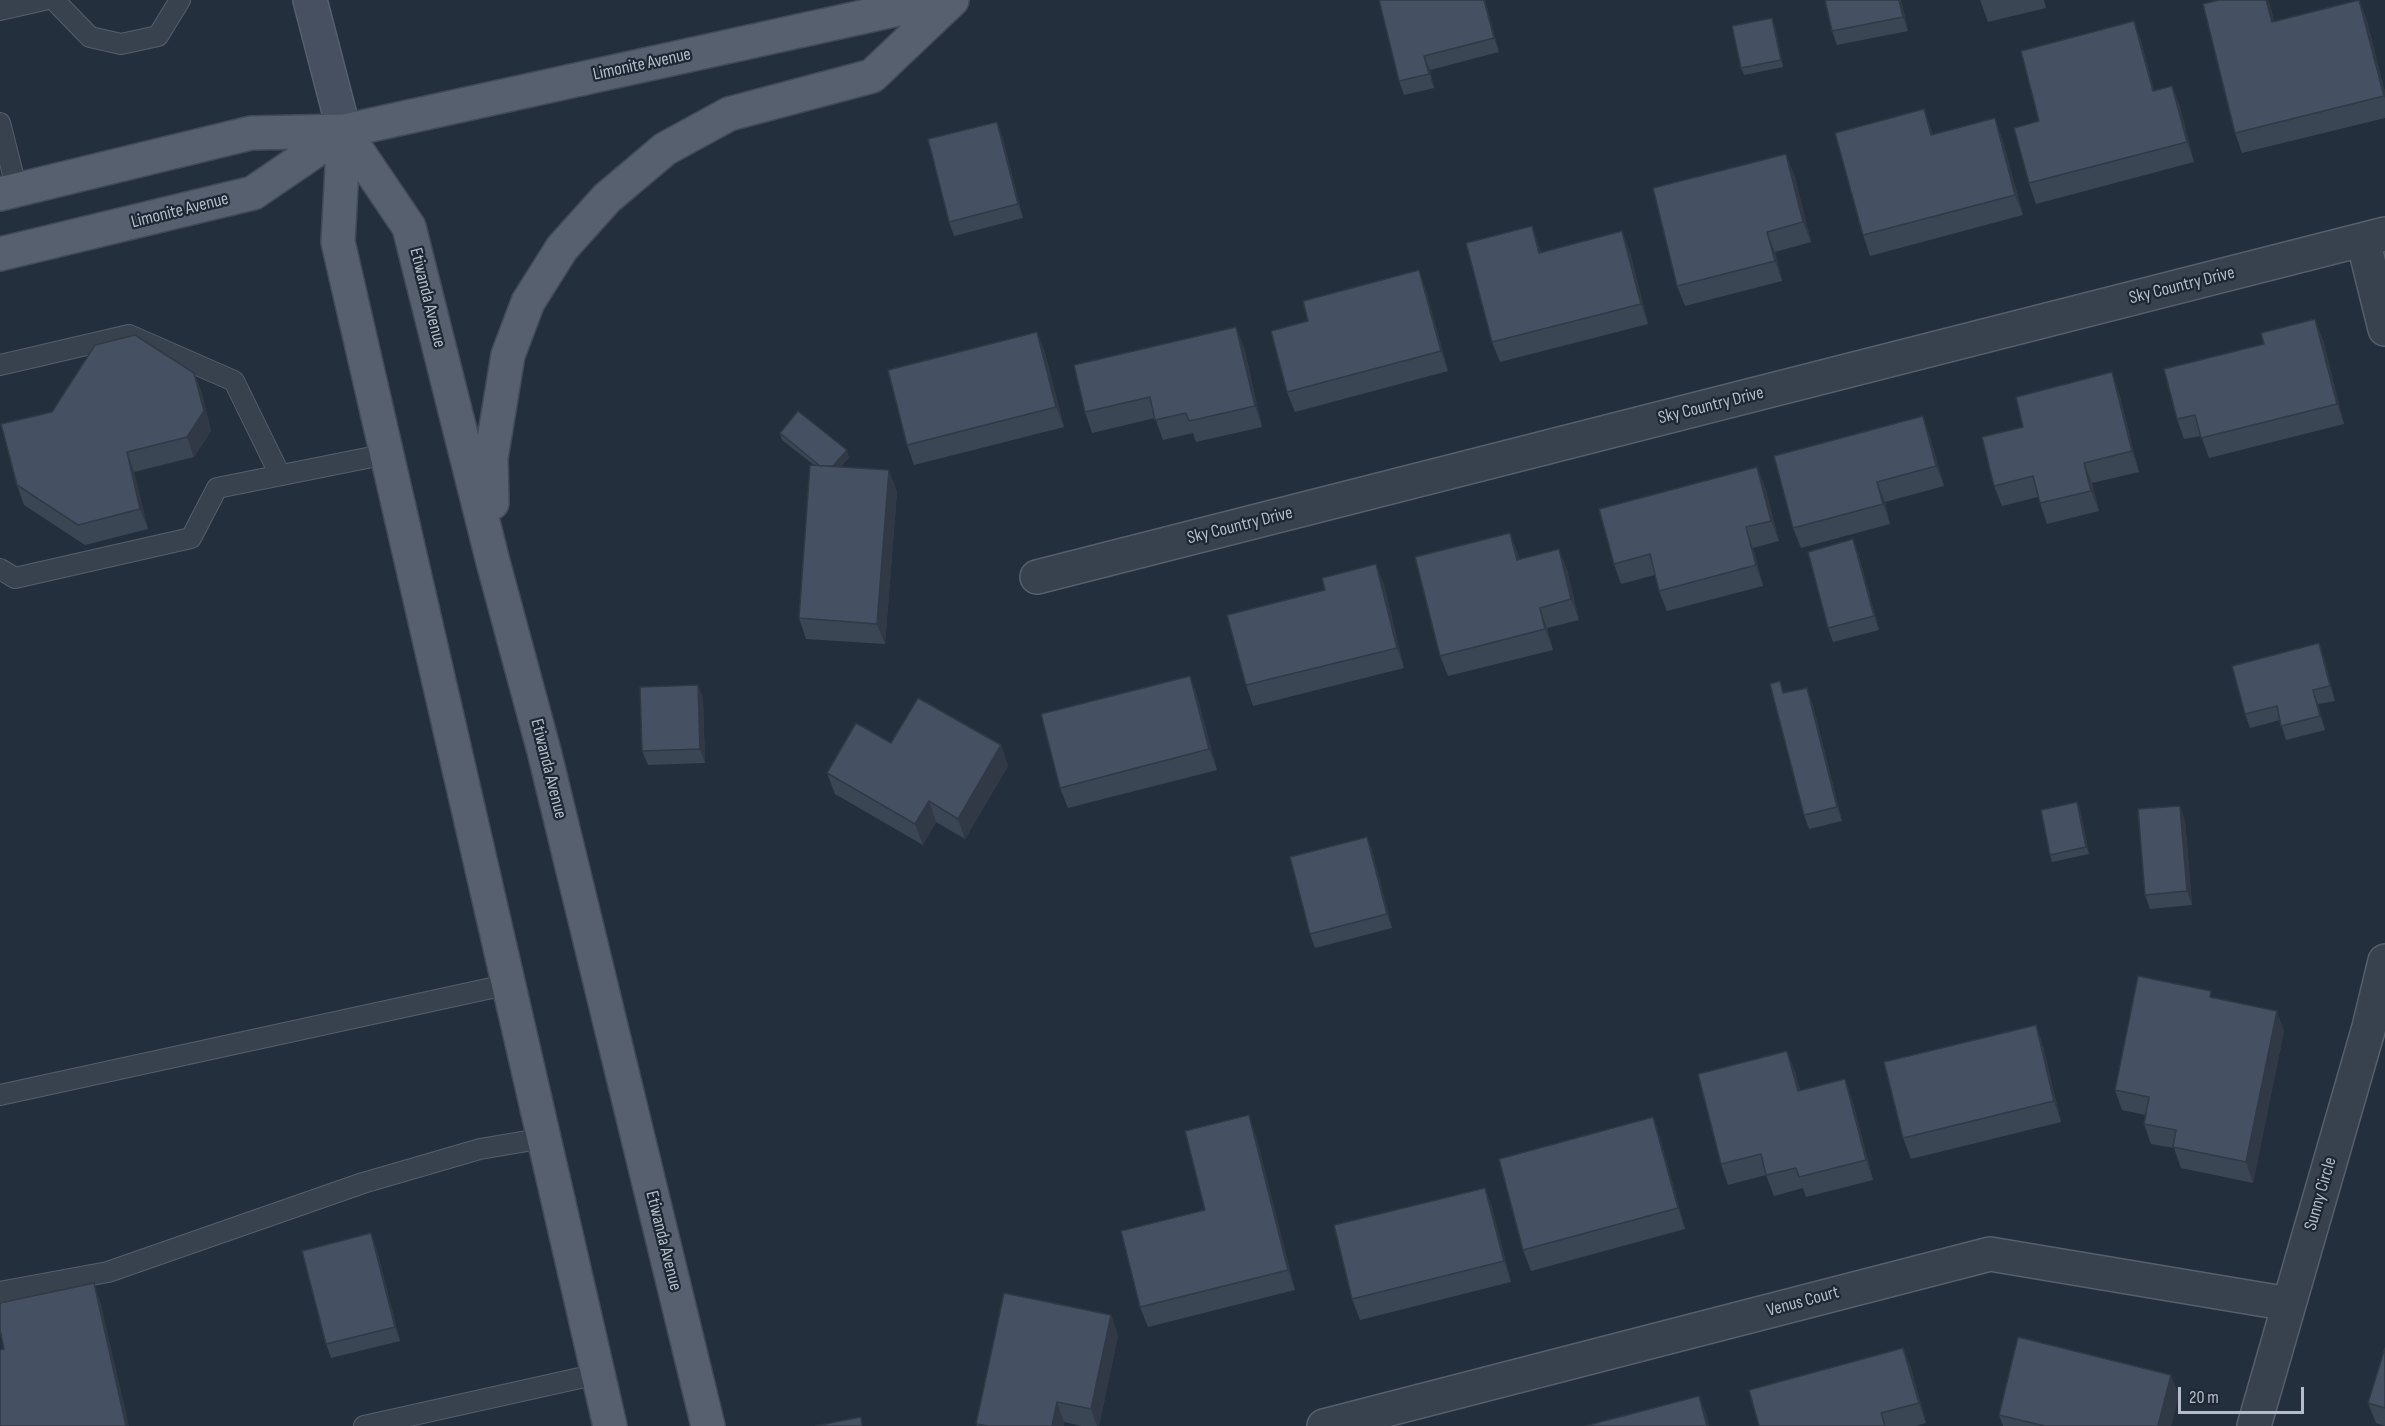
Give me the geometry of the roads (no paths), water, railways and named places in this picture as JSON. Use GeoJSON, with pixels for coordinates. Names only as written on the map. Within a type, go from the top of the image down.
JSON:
{"type":"FeatureCollection","features":[{"type":"Feature","properties":{"kind":"main road","name":"Limonite Avenue"},"geometry":{"type":"LineString","coordinates":[[9,192],[251,133],[344,131],[940,0]]}},
{"type":"Feature","properties":{"kind":"main road"},"geometry":{"type":"LineString","coordinates":[[493,562],[491,458],[508,355],[528,302],[562,248],[607,198],[665,149],[729,114],[872,76],[951,0]]}},
{"type":"Feature","properties":{"kind":"main road","name":"Limonite Avenue"},"geometry":{"type":"LineString","coordinates":[[0,254],[254,193],[344,131]]}},
{"type":"Feature","properties":{"kind":"main road","name":"Etiwanda Avenue"},"geometry":{"type":"LineString","coordinates":[[344,131],[338,242],[610,1426]]}},
{"type":"Feature","properties":{"kind":"main road","name":"Etiwanda Avenue"},"geometry":{"type":"LineString","coordinates":[[344,131],[409,227],[546,762],[708,1426]]}},
{"type":"Feature","properties":{"kind":"street","name":"Etiwanda Avenue"},"geometry":{"type":"LineString","coordinates":[[310,0],[344,131]]}},
{"type":"Feature","properties":{"kind":"street"},"geometry":{"type":"LineString","coordinates":[[2374,237],[2385,329]]}},
{"type":"Feature","properties":{"kind":"street","name":"Sky Country Drive"},"geometry":{"type":"LineString","coordinates":[[1037,577],[2374,237]]}},
{"type":"Feature","properties":{"kind":"street","name":"Sunny Circle"},"geometry":{"type":"LineString","coordinates":[[2254,1426],[2370,1027],[2385,960]]}},
{"type":"Feature","properties":{"kind":"street","name":"Venus Court"},"geometry":{"type":"LineString","coordinates":[[1324,1426],[1990,1254],[2289,1304]]}},
{"type":"Feature","properties":{"kind":"lane"},"geometry":{"type":"LineString","coordinates":[[0,10],[44,0]]}},
{"type":"Feature","properties":{"kind":"lane"},"geometry":{"type":"LineString","coordinates":[[54,0],[90,37],[121,44],[158,36],[180,0]]}},
{"type":"Feature","properties":{"kind":"lane"},"geometry":{"type":"LineString","coordinates":[[0,123],[9,192]]}},
{"type":"Feature","properties":{"kind":"lane"},"geometry":{"type":"LineString","coordinates":[[0,365],[129,335],[234,381],[280,475]]}},
{"type":"Feature","properties":{"kind":"lane"},"geometry":{"type":"LineString","coordinates":[[0,569],[15,578],[191,538],[217,488],[387,454]]}},
{"type":"Feature","properties":{"kind":"lane"},"geometry":{"type":"LineString","coordinates":[[0,1095],[510,984]]}},
{"type":"Feature","properties":{"kind":"lane"},"geometry":{"type":"LineString","coordinates":[[0,1292],[108,1272],[363,1183],[480,1149],[544,1138]]}},
{"type":"Feature","properties":{"kind":"lane"},"geometry":{"type":"LineString","coordinates":[[364,1426],[598,1374]]}}]}
